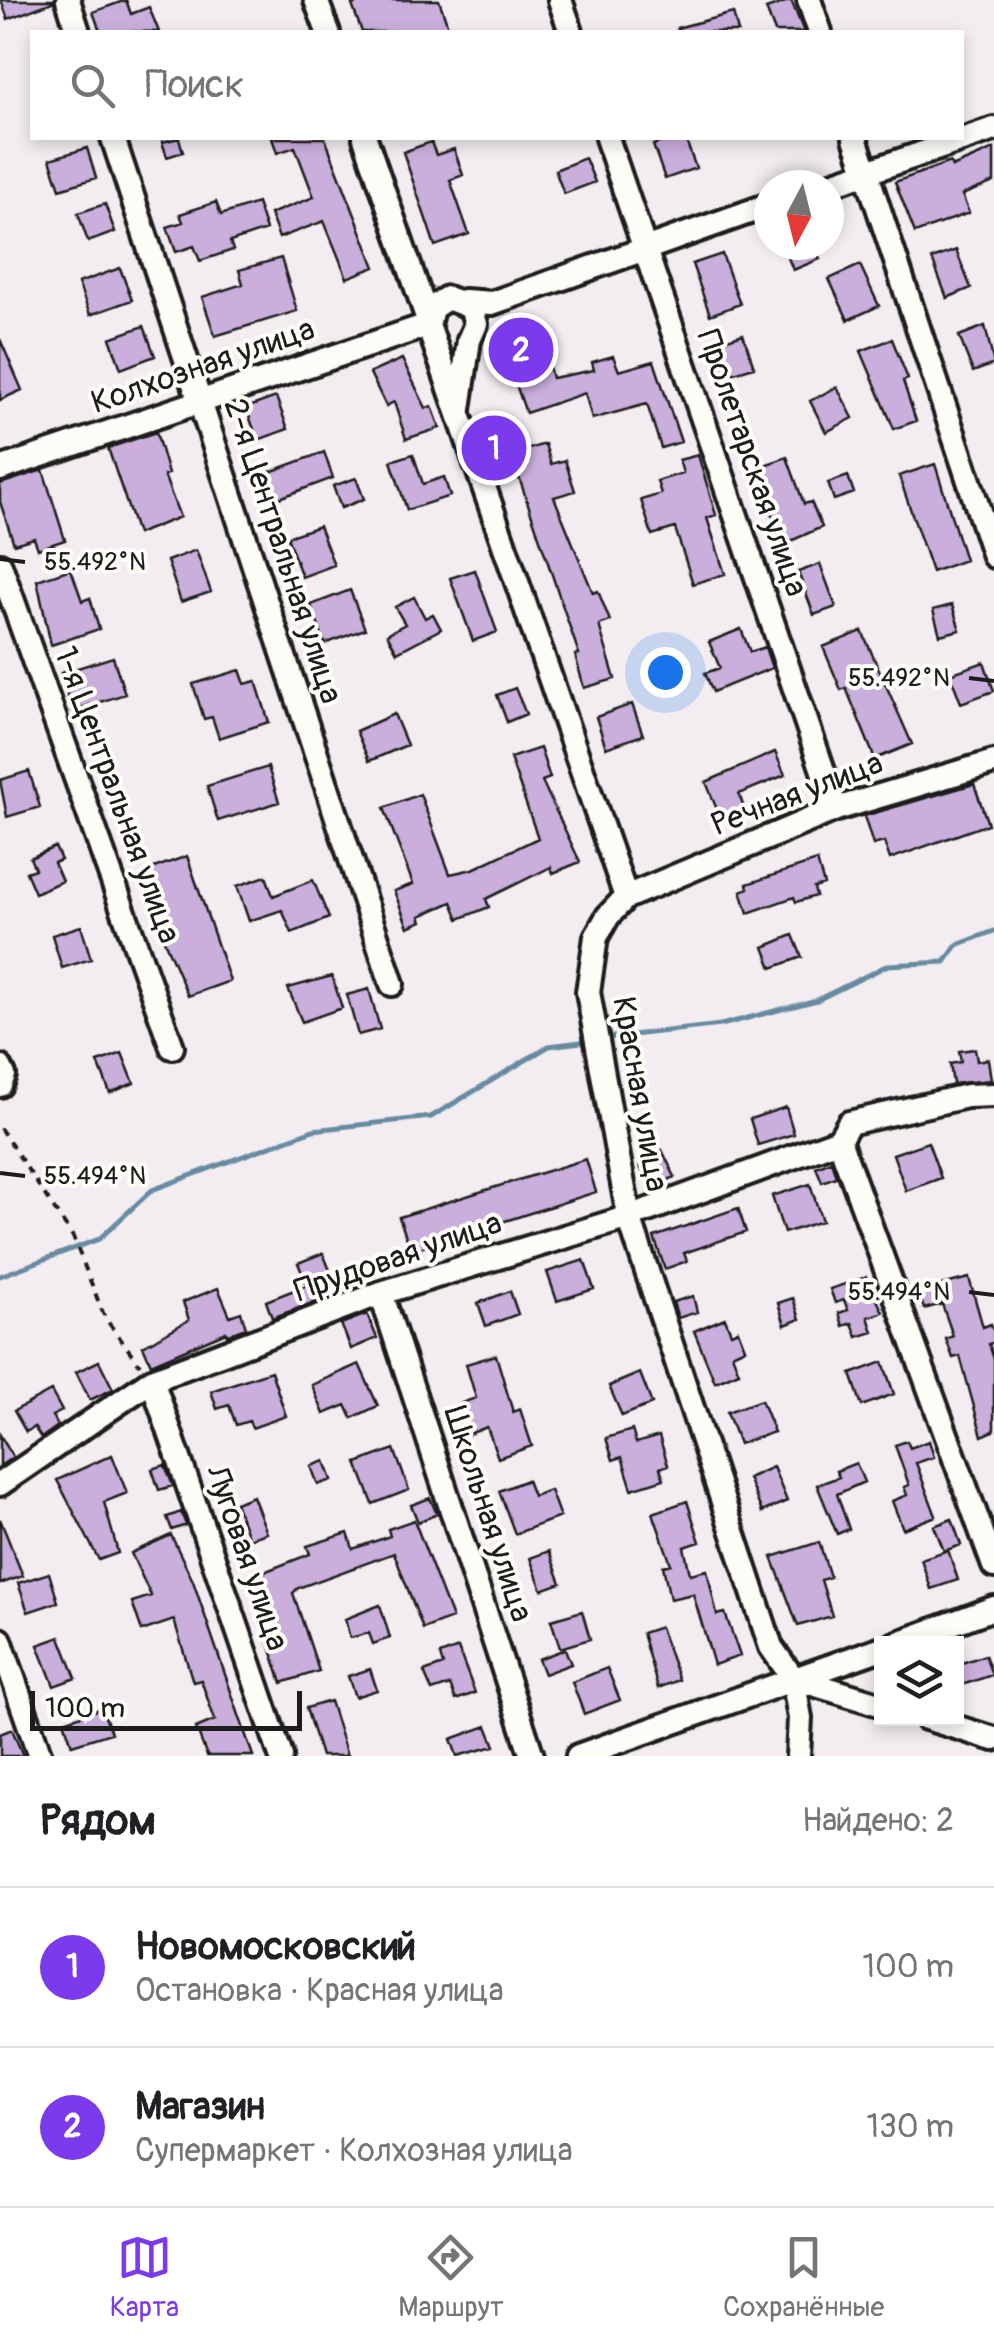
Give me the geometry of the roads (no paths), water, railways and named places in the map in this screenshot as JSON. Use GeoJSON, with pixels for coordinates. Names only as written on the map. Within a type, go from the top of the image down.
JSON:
{"type":"FeatureCollection","features":[{"type":"Feature","properties":{"kind":"street"},"geometry":{"type":"LineString","coordinates":[[68,0],[77,30]]}},
{"type":"Feature","properties":{"kind":"street"},"geometry":{"type":"LineString","coordinates":[[316,0],[327,30]]}},
{"type":"Feature","properties":{"kind":"street"},"geometry":{"type":"LineString","coordinates":[[560,0],[570,30]]}},
{"type":"Feature","properties":{"kind":"street"},"geometry":{"type":"LineString","coordinates":[[809,0],[819,30]]}},
{"type":"Feature","properties":{"kind":"street"},"geometry":{"type":"LineString","coordinates":[[964,139],[994,129]]}},
{"type":"Feature","properties":{"kind":"street","name":"2-я Центральная улица"},"geometry":{"type":"LineString","coordinates":[[114,140],[392,984]]}},
{"type":"Feature","properties":{"kind":"street"},"geometry":{"type":"LineString","coordinates":[[365,140],[431,320],[626,897]]}},
{"type":"Feature","properties":{"kind":"street","name":"Пролетарская улица"},"geometry":{"type":"LineString","coordinates":[[608,140],[836,809]]}},
{"type":"Feature","properties":{"kind":"street"},"geometry":{"type":"LineString","coordinates":[[856,140],[994,556]]}},
{"type":"Feature","properties":{"kind":"street"},"geometry":{"type":"LineString","coordinates":[[844,180],[962,140]]}},
{"type":"Feature","properties":{"kind":"street"},"geometry":{"type":"LineString","coordinates":[[431,320],[447,298],[492,303],[754,210]]}},
{"type":"Feature","properties":{"kind":"street"},"geometry":{"type":"LineString","coordinates":[[464,301],[473,332]]}},
{"type":"Feature","properties":{"kind":"street"},"geometry":{"type":"LineString","coordinates":[[459,410],[473,332],[492,303]]}},
{"type":"Feature","properties":{"kind":"street"},"geometry":{"type":"LineString","coordinates":[[431,320],[452,346],[473,332]]}},
{"type":"Feature","properties":{"kind":"street","name":"Колхозная улица"},"geometry":{"type":"LineString","coordinates":[[0,469],[431,320]]}},
{"type":"Feature","properties":{"kind":"street","name":"1-я Центральная улица"},"geometry":{"type":"LineString","coordinates":[[0,565],[172,1047]]}},
{"type":"Feature","properties":{"kind":"street","name":"Речная улица"},"geometry":{"type":"LineString","coordinates":[[626,897],[836,809],[994,762]]}},
{"type":"Feature","properties":{"kind":"street","name":"Красная улица"},"geometry":{"type":"LineString","coordinates":[[626,897],[596,937],[589,976],[592,1015],[629,1217],[772,1648],[793,1678]]}},
{"type":"Feature","properties":{"kind":"street"},"geometry":{"type":"LineString","coordinates":[[0,1066],[4,1076],[0,1085]]}},
{"type":"Feature","properties":{"kind":"street","name":"Прудовая улица"},"geometry":{"type":"LineString","coordinates":[[0,1484],[152,1380],[381,1293],[629,1217],[839,1140],[849,1123],[967,1096],[994,1095]]}},
{"type":"Feature","properties":{"kind":"street"},"geometry":{"type":"LineString","coordinates":[[839,1140],[994,1566]]}},
{"type":"Feature","properties":{"kind":"street","name":"Школьная улица"},"geometry":{"type":"LineString","coordinates":[[381,1293],[532,1756]]}},
{"type":"Feature","properties":{"kind":"street","name":"Луговая улица"},"geometry":{"type":"LineString","coordinates":[[152,1380],[281,1756]]}},
{"type":"Feature","properties":{"kind":"street"},"geometry":{"type":"LineString","coordinates":[[917,1636],[994,1608]]}},
{"type":"Feature","properties":{"kind":"street"},"geometry":{"type":"LineString","coordinates":[[0,1640],[40,1756]]}},
{"type":"Feature","properties":{"kind":"street"},"geometry":{"type":"LineString","coordinates":[[578,1756],[874,1651]]}},
{"type":"Feature","properties":{"kind":"street"},"geometry":{"type":"LineString","coordinates":[[793,1678],[874,1703]]}},
{"type":"Feature","properties":{"kind":"street"},"geometry":{"type":"LineString","coordinates":[[793,1678],[800,1718],[798,1756]]}},
{"type":"Feature","properties":{"kind":"street"},"geometry":{"type":"LineString","coordinates":[[952,1726],[994,1739],[994,1756]]}},
{"type":"Feature","properties":{"kind":"waterway"},"geometry":{"type":"LineString","coordinates":[[605,1038],[721,1025],[817,1000],[888,965],[945,962],[957,945],[994,931]]}},
{"type":"Feature","properties":{"kind":"waterway"},"geometry":{"type":"LineString","coordinates":[[0,1276],[99,1239],[152,1190],[313,1130],[431,1117],[549,1046],[589,1041]]}},
{"type":"Feature","properties":{"kind":"place","name":"Магазин"},"geometry":{"type":"Point","coordinates":[521,350]}},
{"type":"Feature","properties":{"kind":"place","name":"Новомосковский"},"geometry":{"type":"Point","coordinates":[494,448]}}]}
